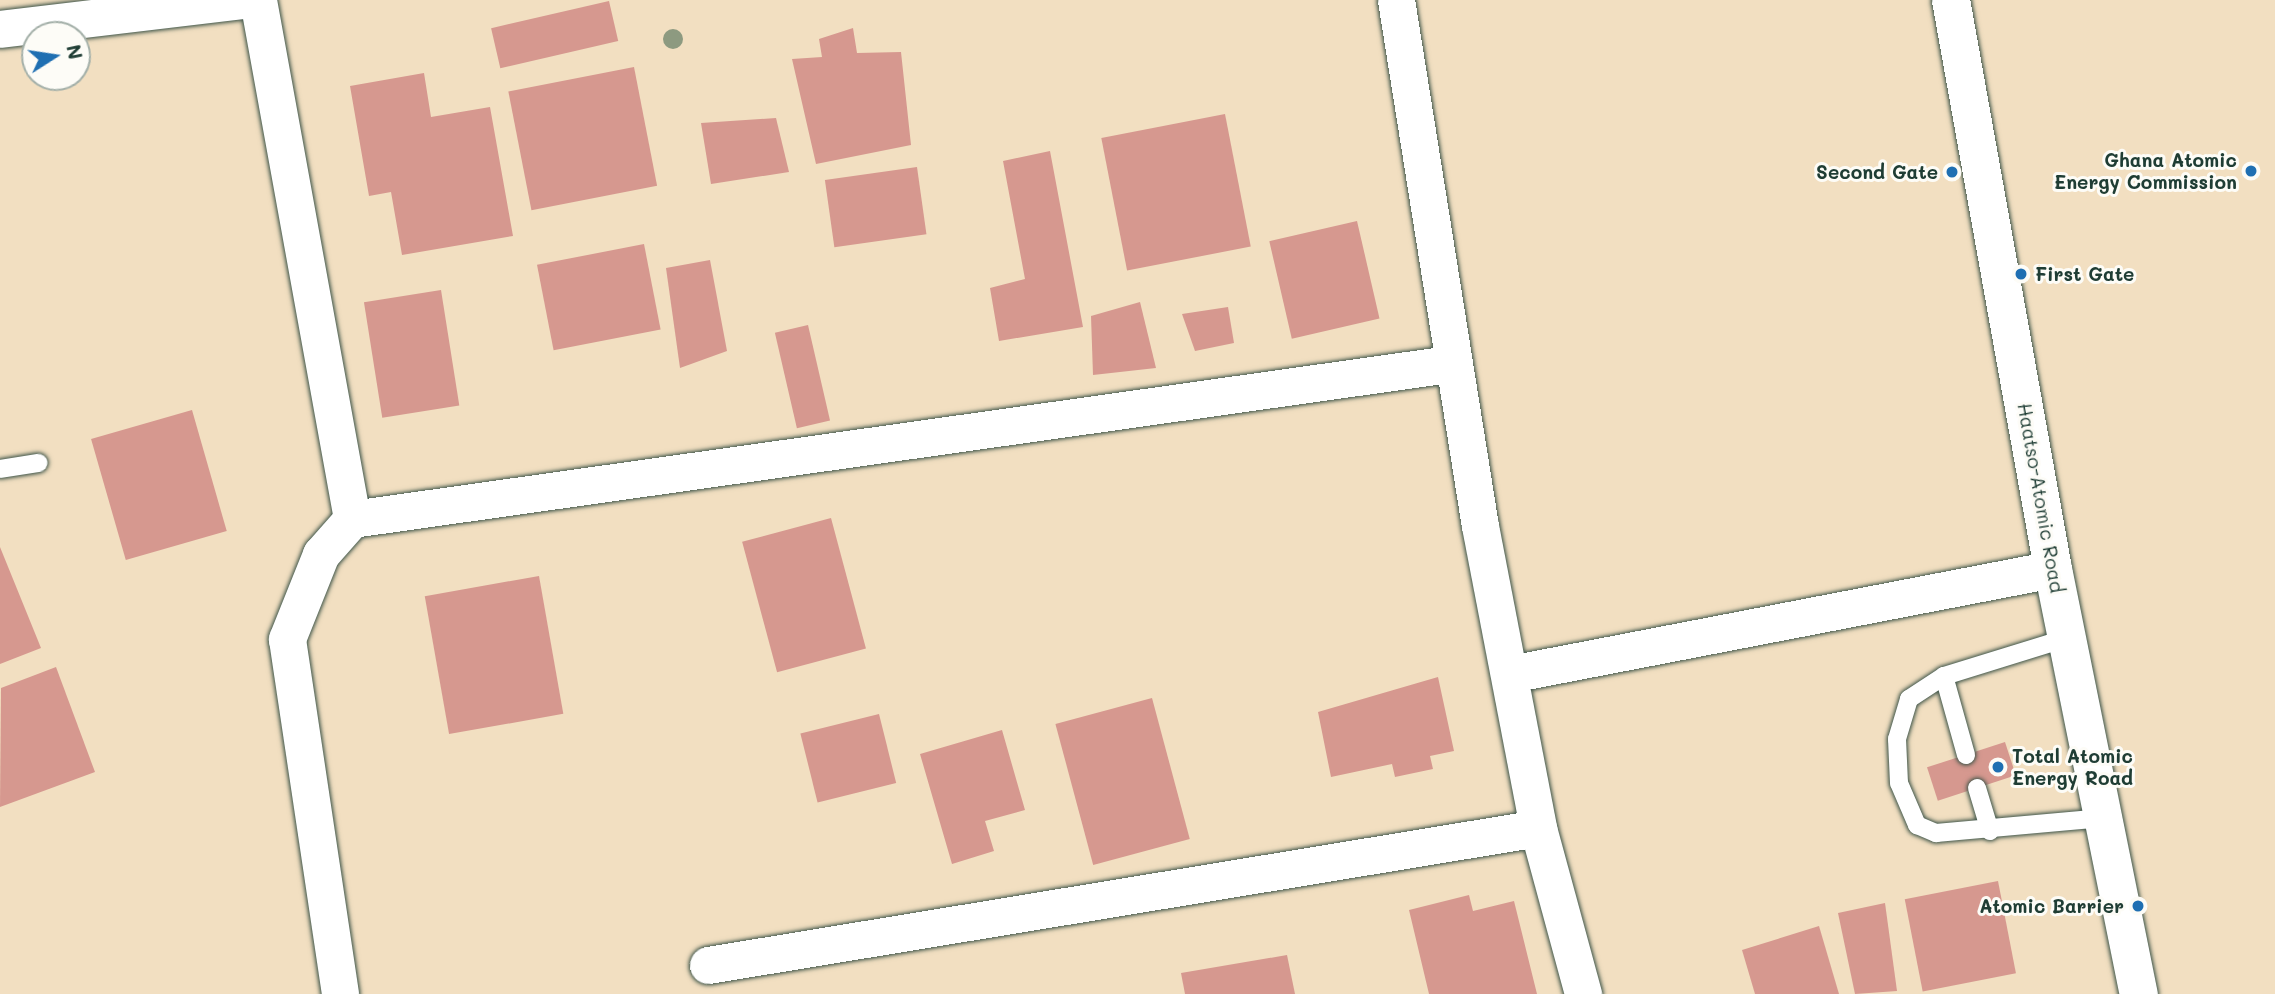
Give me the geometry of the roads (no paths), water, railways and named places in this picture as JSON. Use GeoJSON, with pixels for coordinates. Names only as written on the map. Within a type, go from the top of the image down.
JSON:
{"type":"FeatureCollection","features":[{"type":"Feature","properties":{"kind":"main road","name":"Haatso-Atomic Road"},"geometry":{"type":"LineString","coordinates":[[1951,0],[2053,569],[2139,994]]}},
{"type":"Feature","properties":{"kind":"street"},"geometry":{"type":"LineString","coordinates":[[0,29],[242,0]]}},
{"type":"Feature","properties":{"kind":"street"},"geometry":{"type":"LineString","coordinates":[[258,0],[352,519]]}},
{"type":"Feature","properties":{"kind":"street"},"geometry":{"type":"LineString","coordinates":[[1397,0],[1450,364],[1538,828],[1583,994]]}},
{"type":"Feature","properties":{"kind":"street"},"geometry":{"type":"LineString","coordinates":[[340,994],[287,639],[321,554],[352,519],[1450,364]]}},
{"type":"Feature","properties":{"kind":"street"},"geometry":{"type":"LineString","coordinates":[[1510,674],[2053,569]]}},
{"type":"Feature","properties":{"kind":"street"},"geometry":{"type":"LineString","coordinates":[[708,965],[1538,828]]}},
{"type":"Feature","properties":{"kind":"lane"},"geometry":{"type":"LineString","coordinates":[[0,469],[38,463]]}},
{"type":"Feature","properties":{"kind":"lane"},"geometry":{"type":"LineString","coordinates":[[2067,638],[1944,676],[1909,699],[1901,713],[1896,739],[1907,808],[1917,825],[1937,833],[1990,831],[2103,818]]}},
{"type":"Feature","properties":{"kind":"lane"},"geometry":{"type":"LineString","coordinates":[[1944,676],[1966,755]]}},
{"type":"Feature","properties":{"kind":"lane"},"geometry":{"type":"LineString","coordinates":[[1977,788],[1990,831]]}},
{"type":"Feature","properties":{"kind":"place","name":"Ghana Atomic Energy Commission"},"geometry":{"type":"Point","coordinates":[2251,171]}},
{"type":"Feature","properties":{"kind":"place","name":"Second Gate"},"geometry":{"type":"Point","coordinates":[1952,172]}},
{"type":"Feature","properties":{"kind":"place","name":"First Gate"},"geometry":{"type":"Point","coordinates":[2021,274]}},
{"type":"Feature","properties":{"kind":"place","name":"Total Atomic Energy Road"},"geometry":{"type":"Point","coordinates":[1998,767]}},
{"type":"Feature","properties":{"kind":"place","name":"Atomic Barrier"},"geometry":{"type":"Point","coordinates":[2138,906]}}]}
